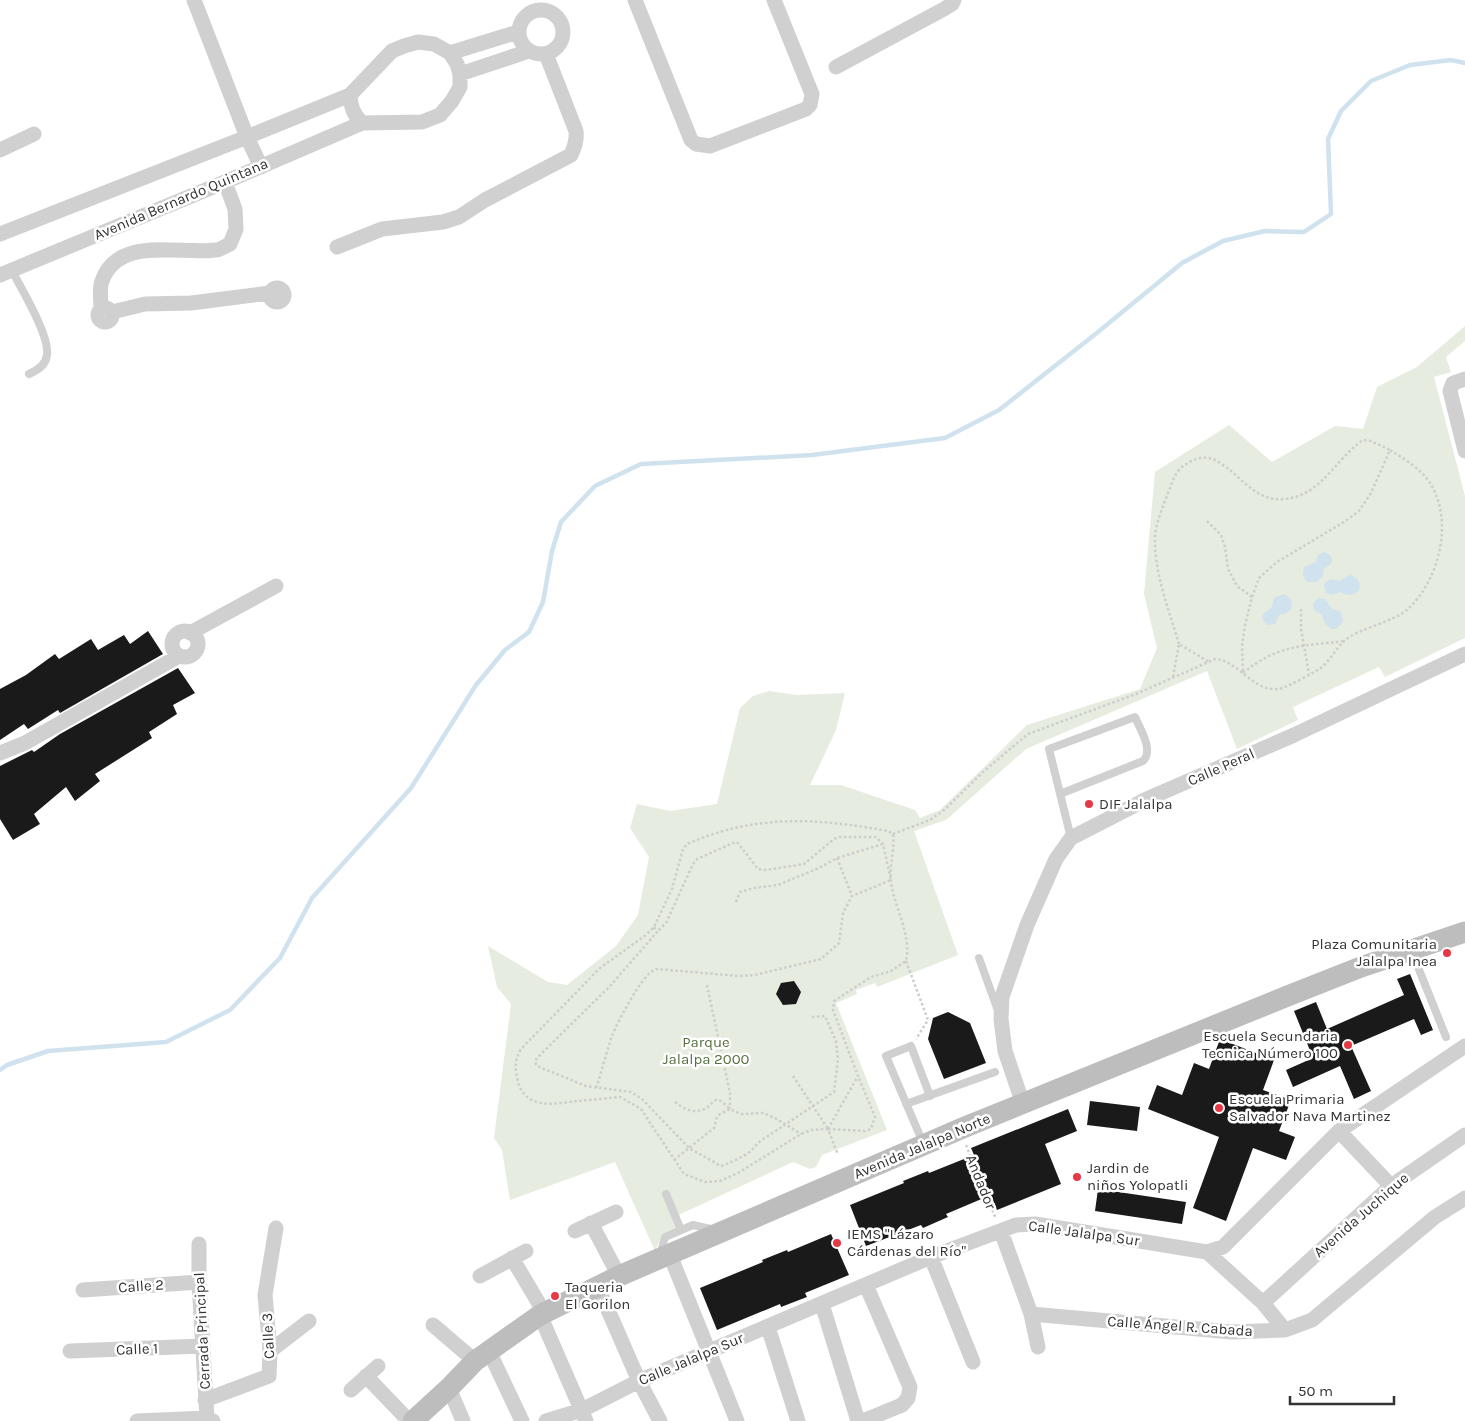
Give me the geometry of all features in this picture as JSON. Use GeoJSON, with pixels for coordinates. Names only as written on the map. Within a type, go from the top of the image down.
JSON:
{"type":"FeatureCollection","features":[{"type":"Feature","properties":{"kind":"street"},"geometry":{"type":"LineString","coordinates":[[194,0],[246,137],[261,167]]}},
{"type":"Feature","properties":{"kind":"street"},"geometry":{"type":"LineString","coordinates":[[635,0],[691,140],[696,144],[710,146],[806,109],[810,105],[812,94],[774,0]]}},
{"type":"Feature","properties":{"kind":"street"},"geometry":{"type":"LineString","coordinates":[[836,67],[944,9],[952,4],[954,0]]}},
{"type":"Feature","properties":{"kind":"street"},"geometry":{"type":"LineString","coordinates":[[542,5],[558,17],[564,34],[561,43],[555,50],[546,54],[537,54],[529,51],[521,43],[518,32],[524,8],[533,10],[542,5]]}},
{"type":"Feature","properties":{"kind":"street"},"geometry":{"type":"LineString","coordinates":[[518,32],[450,53],[457,64],[460,74],[529,51]]}},
{"type":"Feature","properties":{"kind":"street","name":"Avenida Bernardo Quintana"},"geometry":{"type":"LineString","coordinates":[[0,234],[350,94],[392,51],[404,46],[418,42],[434,44],[450,53]]}},
{"type":"Feature","properties":{"kind":"street"},"geometry":{"type":"LineString","coordinates":[[337,247],[382,229],[443,222],[459,217],[485,200],[571,155],[577,138],[576,131],[546,54]]}},
{"type":"Feature","properties":{"kind":"street","name":"Avenida Bernardo Quintana"},"geometry":{"type":"LineString","coordinates":[[6,272],[261,167],[362,123],[422,122],[440,114],[452,101],[460,87],[460,74]]}},
{"type":"Feature","properties":{"kind":"street"},"geometry":{"type":"LineString","coordinates":[[350,94],[351,106],[355,115],[362,123]]}},
{"type":"Feature","properties":{"kind":"street"},"geometry":{"type":"LineString","coordinates":[[0,150],[34,134]]}},
{"type":"Feature","properties":{"kind":"street"},"geometry":{"type":"LineString","coordinates":[[225,182],[235,209],[236,230],[230,244],[217,250],[134,252],[111,265],[101,282],[106,310],[145,304],[191,303],[270,293]]}},
{"type":"Feature","properties":{"kind":"street"},"geometry":{"type":"LineString","coordinates":[[1465,379],[1453,383],[1450,391],[1465,451]]}},
{"type":"Feature","properties":{"kind":"street"},"geometry":{"type":"LineString","coordinates":[[0,753],[25,743],[179,656],[175,653],[172,645],[174,636],[182,632],[190,633],[276,586]]}},
{"type":"Feature","properties":{"kind":"street","name":"Calle Peral"},"geometry":{"type":"LineString","coordinates":[[1023,1104],[1006,1051],[1001,1019],[1002,997],[1027,925],[1056,859],[1071,838],[1147,800],[1294,735],[1465,654]]}},
{"type":"Feature","properties":{"kind":"street","name":"Avenida Jalalpa Norte"},"geometry":{"type":"LineString","coordinates":[[411,1421],[482,1356],[542,1313],[619,1276],[924,1144],[1290,995],[1361,967],[1465,932]]}},
{"type":"Feature","properties":{"kind":"street"},"geometry":{"type":"LineString","coordinates":[[1207,1252],[1223,1247],[1339,1131],[1465,1046]]}},
{"type":"Feature","properties":{"kind":"street"},"geometry":{"type":"LineString","coordinates":[[1339,1131],[1391,1186]]}},
{"type":"Feature","properties":{"kind":"street","name":"Avenida Juchique"},"geometry":{"type":"LineString","coordinates":[[1263,1303],[1391,1186],[1465,1135]]}},
{"type":"Feature","properties":{"kind":"street","name":"Calle Ángel R. Cabada"},"geometry":{"type":"LineString","coordinates":[[1031,1314],[1232,1332],[1285,1330],[1312,1320],[1428,1223],[1465,1198]]}},
{"type":"Feature","properties":{"kind":"street"},"geometry":{"type":"LineString","coordinates":[[575,1230],[616,1212]]}},
{"type":"Feature","properties":{"kind":"street"},"geometry":{"type":"LineString","coordinates":[[591,1223],[619,1276]]}},
{"type":"Feature","properties":{"kind":"street","name":"Calle Jalalpa Sur"},"geometry":{"type":"LineString","coordinates":[[546,1421],[584,1415],[639,1381],[999,1227],[1035,1224],[1207,1252]]}},
{"type":"Feature","properties":{"kind":"street"},"geometry":{"type":"LineString","coordinates":[[999,1227],[1031,1314],[1038,1347]]}},
{"type":"Feature","properties":{"kind":"street","name":"Calle 3"},"geometry":{"type":"LineString","coordinates":[[205,1400],[269,1376],[270,1351],[265,1295],[276,1228]]}},
{"type":"Feature","properties":{"kind":"street","name":"Cerrada Principal"},"geometry":{"type":"LineString","coordinates":[[198,1244],[205,1400],[210,1420]]}},
{"type":"Feature","properties":{"kind":"street"},"geometry":{"type":"LineString","coordinates":[[480,1276],[526,1251]]}},
{"type":"Feature","properties":{"kind":"street"},"geometry":{"type":"LineString","coordinates":[[1207,1252],[1263,1303],[1285,1330]]}},
{"type":"Feature","properties":{"kind":"street"},"geometry":{"type":"LineString","coordinates":[[665,1257],[709,1352],[737,1421]]}},
{"type":"Feature","properties":{"kind":"street"},"geometry":{"type":"LineString","coordinates":[[931,1257],[973,1362]]}},
{"type":"Feature","properties":{"kind":"street"},"geometry":{"type":"LineString","coordinates":[[512,1258],[542,1313],[584,1415]]}},
{"type":"Feature","properties":{"kind":"street","name":"Calle 2"},"geometry":{"type":"LineString","coordinates":[[83,1290],[199,1282]]}},
{"type":"Feature","properties":{"kind":"street"},"geometry":{"type":"LineString","coordinates":[[863,1421],[902,1405],[908,1398],[910,1387],[866,1285]]}},
{"type":"Feature","properties":{"kind":"street"},"geometry":{"type":"LineString","coordinates":[[598,1287],[639,1381],[660,1421]]}},
{"type":"Feature","properties":{"kind":"street"},"geometry":{"type":"LineString","coordinates":[[822,1304],[858,1421]]}},
{"type":"Feature","properties":{"kind":"street"},"geometry":{"type":"LineString","coordinates":[[270,1351],[309,1321]]}},
{"type":"Feature","properties":{"kind":"street"},"geometry":{"type":"LineString","coordinates":[[433,1326],[482,1356],[522,1421]]}},
{"type":"Feature","properties":{"kind":"street"},"geometry":{"type":"LineString","coordinates":[[768,1327],[798,1421]]}},
{"type":"Feature","properties":{"kind":"street","name":"Calle 1"},"geometry":{"type":"LineString","coordinates":[[70,1351],[203,1346]]}},
{"type":"Feature","properties":{"kind":"street"},"geometry":{"type":"LineString","coordinates":[[351,1390],[372,1371],[411,1421]]}},
{"type":"Feature","properties":{"kind":"street"},"geometry":{"type":"LineString","coordinates":[[449,1388],[463,1421]]}},
{"type":"Feature","properties":{"kind":"street"},"geometry":{"type":"LineString","coordinates":[[137,1421],[210,1420]]}},
{"type":"Feature","properties":{"kind":"lane"},"geometry":{"type":"LineString","coordinates":[[6,272],[38,323],[46,342],[47,356],[41,368],[30,374]]}},
{"type":"Feature","properties":{"kind":"lane"},"geometry":{"type":"LineString","coordinates":[[1060,794],[1146,757],[1148,748],[1136,717],[1049,749],[1060,794],[1071,838]]}},
{"type":"Feature","properties":{"kind":"lane"},"geometry":{"type":"LineString","coordinates":[[1411,950],[1446,1037]]}},
{"type":"Feature","properties":{"kind":"lane"},"geometry":{"type":"LineString","coordinates":[[980,958],[1001,1019]]}},
{"type":"Feature","properties":{"kind":"lane"},"geometry":{"type":"LineString","coordinates":[[924,1144],[886,1056],[911,1046],[930,1096]]}},
{"type":"Feature","properties":{"kind":"lane"},"geometry":{"type":"LineString","coordinates":[[906,1104],[995,1072]]}},
{"type":"Feature","properties":{"kind":"lane"},"geometry":{"type":"LineString","coordinates":[[666,1194],[681,1230]]}},
{"type":"Feature","properties":{"kind":"lane"},"geometry":{"type":"LineString","coordinates":[[665,1257],[665,1237],[681,1230],[693,1225],[723,1232]]}},
{"type":"Feature","properties":{"kind":"path"},"geometry":{"type":"LineString","coordinates":[[1173,677],[1179,644],[1163,587],[1155,536],[1159,516],[1176,472],[1188,462],[1200,457],[1214,459],[1256,493],[1269,498],[1284,500],[1312,490],[1324,480],[1354,446],[1363,440],[1371,440],[1406,460],[1427,479],[1435,492],[1442,527],[1438,558],[1427,585],[1407,610],[1345,641],[1289,647],[1268,656],[1243,674]]}},
{"type":"Feature","properties":{"kind":"path"},"geometry":{"type":"LineString","coordinates":[[1243,674],[1242,646],[1252,597],[1259,578],[1277,562],[1359,511],[1371,493],[1390,450]]}},
{"type":"Feature","properties":{"kind":"path"},"geometry":{"type":"LineString","coordinates":[[1207,521],[1221,535],[1225,546],[1228,569],[1237,586],[1252,597]]}},
{"type":"Feature","properties":{"kind":"path"},"geometry":{"type":"LineString","coordinates":[[1301,609],[1301,629],[1309,674]]}},
{"type":"Feature","properties":{"kind":"path"},"geometry":{"type":"LineString","coordinates":[[893,834],[930,820],[944,810],[984,771],[1028,734],[1136,694],[1215,659],[1222,659],[1262,687],[1281,689],[1321,668],[1345,641]]}},
{"type":"Feature","properties":{"kind":"path"},"geometry":{"type":"LineString","coordinates":[[1179,644],[1208,662]]}},
{"type":"Feature","properties":{"kind":"path"},"geometry":{"type":"LineString","coordinates":[[890,880],[895,845],[893,834],[888,831],[842,823],[764,822],[737,827],[687,844],[683,849],[672,889],[654,927],[594,975],[521,1049],[516,1057],[514,1068],[520,1089],[537,1102],[549,1105],[620,1097],[641,1109],[684,1174],[705,1182],[720,1181],[811,1130],[865,1131],[871,1129],[875,1117],[833,1010],[834,1001],[871,977],[890,971],[906,961]]}},
{"type":"Feature","properties":{"kind":"path"},"geometry":{"type":"LineString","coordinates":[[812,1016],[825,1016],[836,1041],[838,1059],[834,1092],[812,1105],[754,1146],[751,1151],[721,1166],[689,1148],[642,1099],[631,1092],[586,1086],[537,1066],[535,1062],[612,985],[666,923],[697,859],[737,842],[758,869],[766,870],[804,864],[839,837],[876,837],[882,844],[909,948],[906,961],[928,1020],[911,1046]]}},
{"type":"Feature","properties":{"kind":"path"},"geometry":{"type":"LineString","coordinates":[[736,902],[740,892],[778,885],[819,868],[837,858],[882,844]]}},
{"type":"Feature","properties":{"kind":"path"},"geometry":{"type":"LineString","coordinates":[[837,858],[852,896]]}},
{"type":"Feature","properties":{"kind":"path"},"geometry":{"type":"LineString","coordinates":[[596,1088],[612,1035],[631,999],[650,971],[656,969],[739,976],[755,975],[821,959],[839,943],[843,913],[852,896],[890,880]]}},
{"type":"Feature","properties":{"kind":"path"},"geometry":{"type":"LineString","coordinates":[[654,927],[657,932]]}},
{"type":"Feature","properties":{"kind":"path"},"geometry":{"type":"LineString","coordinates":[[707,986],[730,1093],[730,1109]]}},
{"type":"Feature","properties":{"kind":"path"},"geometry":{"type":"LineString","coordinates":[[793,1076],[828,1129],[838,1155]]}},
{"type":"Feature","properties":{"kind":"path"},"geometry":{"type":"LineString","coordinates":[[828,1129],[858,1076]]}},
{"type":"Feature","properties":{"kind":"path"},"geometry":{"type":"LineString","coordinates":[[675,1102],[689,1111],[704,1109],[716,1100],[721,1101],[730,1109],[741,1114],[763,1114],[786,1124],[801,1134]]}},
{"type":"Feature","properties":{"kind":"path"},"geometry":{"type":"LineString","coordinates":[[674,1160],[714,1128],[720,1114],[730,1109]]}},
{"type":"Feature","properties":{"kind":"path","name":"Andador"},"geometry":{"type":"LineString","coordinates":[[964,1142],[999,1227]]}},
{"type":"Feature","properties":{"kind":"green space","name":"Parque Jalalpa 2000"},"geometry":{"type":"Polygon","coordinates":[[[1465,326],[1465,341],[1446,357],[1451,372],[1434,377],[1465,496],[1465,638],[1385,677],[1379,667],[1293,707],[1298,720],[1237,749],[1207,671],[1026,749],[946,820],[914,831],[958,955],[877,987],[875,983],[856,990],[857,994],[836,1003],[887,1130],[822,1155],[816,1167],[810,1169],[793,1162],[672,1218],[676,1228],[662,1234],[655,1251],[615,1162],[510,1200],[502,1150],[494,1138],[511,1004],[497,987],[488,946],[548,982],[567,985],[616,946],[638,915],[649,857],[630,828],[637,804],[670,811],[717,804],[740,708],[753,696],[769,691],[797,695],[845,693],[836,730],[810,785],[841,785],[915,810],[920,818],[940,810],[1027,725],[1140,689],[1157,648],[1144,594],[1155,472],[1229,425],[1272,462],[1335,426],[1363,429],[1377,387],[1417,367],[1465,326]]]}},
{"type":"Feature","properties":{"kind":"water"},"geometry":{"type":"Polygon","coordinates":[[[1325,552],[1331,556],[1332,563],[1324,569],[1322,577],[1317,582],[1307,582],[1303,576],[1304,567],[1316,562],[1318,555],[1325,552]]]}},
{"type":"Feature","properties":{"kind":"water"},"geometry":{"type":"Polygon","coordinates":[[[1349,575],[1358,580],[1360,585],[1357,592],[1347,595],[1340,592],[1331,595],[1326,593],[1324,585],[1328,580],[1339,581],[1349,575]]]}},
{"type":"Feature","properties":{"kind":"water"},"geometry":{"type":"Polygon","coordinates":[[[1285,594],[1292,601],[1291,610],[1279,615],[1275,624],[1267,625],[1262,619],[1263,614],[1271,608],[1275,597],[1285,594]]]}},
{"type":"Feature","properties":{"kind":"water"},"geometry":{"type":"Polygon","coordinates":[[[1319,598],[1325,599],[1332,609],[1341,612],[1343,621],[1340,626],[1334,629],[1328,627],[1322,615],[1314,610],[1313,603],[1319,598]]]}},
{"type":"Feature","properties":{"kind":"building"},"geometry":{"type":"Polygon","coordinates":[[[148,631],[163,654],[60,713],[58,710],[28,729],[24,724],[0,740],[0,689],[26,675],[55,654],[59,659],[91,639],[98,650],[124,635],[130,644],[148,631]]]}},
{"type":"Feature","properties":{"kind":"building"},"geometry":{"type":"Polygon","coordinates":[[[178,668],[195,693],[173,705],[177,714],[149,732],[152,738],[95,774],[100,781],[75,801],[66,787],[34,814],[40,824],[13,840],[0,819],[0,766],[32,750],[34,752],[60,734],[178,668]]]}},
{"type":"Feature","properties":{"kind":"building"},"geometry":{"type":"Polygon","coordinates":[[[1410,974],[1433,1030],[1421,1035],[1414,1019],[1351,1046],[1371,1091],[1354,1099],[1340,1066],[1293,1087],[1286,1070],[1313,1058],[1294,1011],[1316,1002],[1327,1029],[1404,995],[1397,979],[1410,974]]]}},
{"type":"Feature","properties":{"kind":"building"},"geometry":{"type":"Polygon","coordinates":[[[794,981],[801,992],[796,1004],[783,1005],[776,994],[781,983],[794,981]]]}},
{"type":"Feature","properties":{"kind":"building"},"geometry":{"type":"Polygon","coordinates":[[[948,1012],[970,1023],[986,1063],[944,1079],[928,1039],[933,1018],[948,1012]]]}},
{"type":"Feature","properties":{"kind":"building"},"geometry":{"type":"Polygon","coordinates":[[[1220,1039],[1274,1060],[1263,1090],[1291,1100],[1279,1131],[1295,1137],[1286,1160],[1253,1148],[1226,1221],[1193,1208],[1219,1137],[1148,1109],[1157,1085],[1182,1095],[1194,1063],[1209,1069],[1220,1039]]]}},
{"type":"Feature","properties":{"kind":"building"},"geometry":{"type":"Polygon","coordinates":[[[1090,1101],[1140,1107],[1137,1131],[1087,1125],[1090,1101]]]}},
{"type":"Feature","properties":{"kind":"building"},"geometry":{"type":"Polygon","coordinates":[[[1068,1109],[1077,1131],[1045,1144],[1061,1184],[997,1210],[991,1195],[946,1214],[948,1217],[923,1228],[921,1225],[866,1246],[850,1205],[904,1183],[903,1181],[974,1155],[971,1148],[1068,1109]]]}},
{"type":"Feature","properties":{"kind":"building"},"geometry":{"type":"Polygon","coordinates":[[[1098,1189],[1186,1202],[1182,1224],[1095,1211],[1098,1189]]]}},
{"type":"Feature","properties":{"kind":"building"},"geometry":{"type":"Polygon","coordinates":[[[831,1234],[849,1275],[805,1293],[807,1297],[781,1307],[780,1304],[717,1330],[700,1288],[763,1262],[762,1260],[787,1250],[788,1252],[831,1234]]]}},
{"type":"Feature","properties":{"kind":"waterway"},"geometry":{"type":"LineString","coordinates":[[0,1070],[7,1065],[48,1051],[166,1042],[230,1010],[280,958],[312,898],[411,788],[476,685],[505,650],[529,632],[543,602],[552,551],[561,522],[595,486],[641,464],[812,455],[945,438],[999,410],[1182,263],[1223,241],[1265,231],[1304,232],[1331,214],[1328,139],[1341,111],[1371,81],[1410,65],[1451,60],[1465,63]]}},
{"type":"Feature","properties":{"kind":"place","name":"DIF Jalalpa"},"geometry":{"type":"Point","coordinates":[1089,804]}},
{"type":"Feature","properties":{"kind":"place","name":"Plaza Comunitaria Jalalpa Inea"},"geometry":{"type":"Point","coordinates":[1447,953]}},
{"type":"Feature","properties":{"kind":"place","name":"Escuela Secundaria Tecnica Número 100"},"geometry":{"type":"Point","coordinates":[1348,1045]}},
{"type":"Feature","properties":{"kind":"place","name":"Escuela Primaria Salvador Nava Martinez"},"geometry":{"type":"Point","coordinates":[1219,1108]}},
{"type":"Feature","properties":{"kind":"place","name":"Jardin de niños Yolopatli"},"geometry":{"type":"Point","coordinates":[1077,1177]}},
{"type":"Feature","properties":{"kind":"place","name":"IEMS \"Lázaro Cárdenas del Río\""},"geometry":{"type":"Point","coordinates":[837,1243]}},
{"type":"Feature","properties":{"kind":"place","name":"Taqueria El Gorilon"},"geometry":{"type":"Point","coordinates":[555,1296]}}]}
